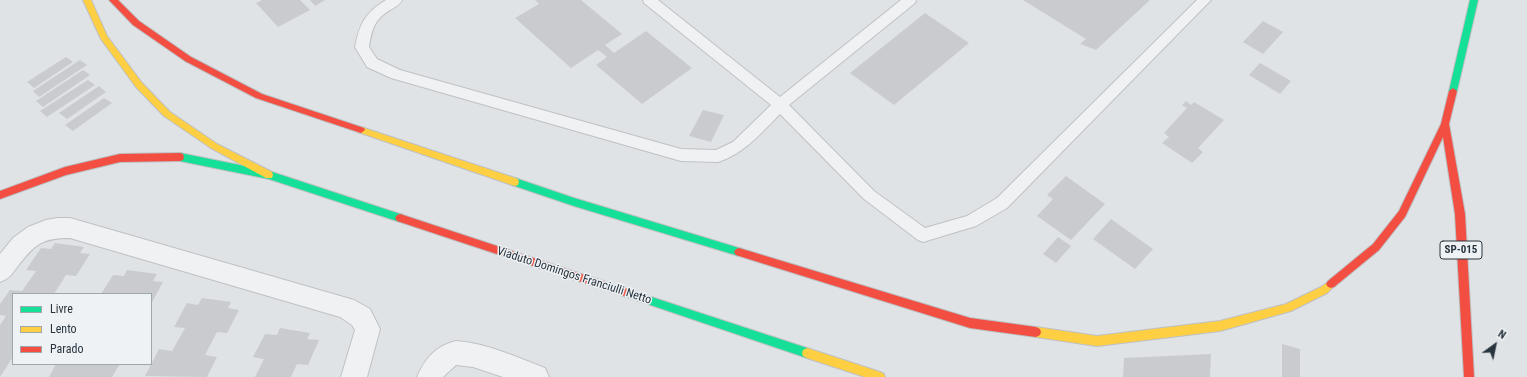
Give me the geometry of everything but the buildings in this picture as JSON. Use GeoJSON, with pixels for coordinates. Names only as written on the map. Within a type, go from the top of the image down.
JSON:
{"type":"FeatureCollection","features":[{"type":"Feature","properties":{"kind":"main road"},"geometry":{"type":"LineString","coordinates":[[87,0],[104,37],[139,85],[166,114],[214,146],[269,175]]}},
{"type":"Feature","properties":{"kind":"main road"},"geometry":{"type":"LineString","coordinates":[[114,0],[136,22],[188,59],[259,96],[574,202],[970,323],[1096,341],[1220,326],[1288,308],[1324,290],[1376,247],[1402,214],[1445,124]]}},
{"type":"Feature","properties":{"kind":"main road","name":"SP-015"},"geometry":{"type":"LineString","coordinates":[[1469,377],[1460,214],[1445,124],[1474,0]]}},
{"type":"Feature","properties":{"kind":"main road"},"geometry":{"type":"LineString","coordinates":[[0,195],[65,171],[120,158],[180,157],[269,175]]}},
{"type":"Feature","properties":{"kind":"main road","name":"Viaduto Domingos Franciulli Netto"},"geometry":{"type":"LineString","coordinates":[[269,175],[880,377]]}},
{"type":"Feature","properties":{"kind":"street"},"geometry":{"type":"LineString","coordinates":[[0,272],[22,243],[38,232],[55,227],[70,228],[346,308],[362,317],[368,328],[354,377]]}},
{"type":"Feature","properties":{"kind":"street"},"geometry":{"type":"LineString","coordinates":[[430,377],[432,371],[443,359],[455,353],[468,354],[536,377]]}},
{"type":"Feature","properties":{"kind":"lane"},"geometry":{"type":"LineString","coordinates":[[396,0],[376,12],[366,27],[362,47],[372,63],[396,74],[681,155],[718,156],[738,146],[780,105],[910,0]]}},
{"type":"Feature","properties":{"kind":"lane"},"geometry":{"type":"LineString","coordinates":[[648,0],[780,105],[869,195],[923,236],[971,221],[1002,203],[1205,0]]}},
{"type":"Feature","properties":{"kind":"traffic: fast"},"geometry":{"type":"LineString","coordinates":[[1453,91],[1474,0]]}},
{"type":"Feature","properties":{"kind":"traffic: fast"},"geometry":{"type":"LineString","coordinates":[[180,157],[269,175],[400,218]]}},
{"type":"Feature","properties":{"kind":"traffic: fast"},"geometry":{"type":"LineString","coordinates":[[515,182],[574,202],[739,252]]}},
{"type":"Feature","properties":{"kind":"traffic: fast"},"geometry":{"type":"LineString","coordinates":[[627,293],[807,353]]}},
{"type":"Feature","properties":{"kind":"traffic: slow"},"geometry":{"type":"LineString","coordinates":[[87,0],[104,37],[139,85],[167,114],[214,146],[269,175]]}},
{"type":"Feature","properties":{"kind":"traffic: slow"},"geometry":{"type":"LineString","coordinates":[[361,130],[515,182]]}},
{"type":"Feature","properties":{"kind":"traffic: slow"},"geometry":{"type":"LineString","coordinates":[[1036,332],[1097,341],[1220,326],[1288,308],[1324,290],[1331,284]]}},
{"type":"Feature","properties":{"kind":"traffic: slow"},"geometry":{"type":"LineString","coordinates":[[807,353],[880,377]]}},
{"type":"Feature","properties":{"kind":"traffic: jam"},"geometry":{"type":"LineString","coordinates":[[113,0],[136,23],[188,59],[259,96],[361,130]]}},
{"type":"Feature","properties":{"kind":"traffic: jam"},"geometry":{"type":"LineString","coordinates":[[1453,91],[1445,124],[1460,214],[1469,377]]}},
{"type":"Feature","properties":{"kind":"traffic: jam"},"geometry":{"type":"LineString","coordinates":[[1331,284],[1376,247],[1402,214],[1445,124]]}},
{"type":"Feature","properties":{"kind":"traffic: jam"},"geometry":{"type":"LineString","coordinates":[[0,195],[65,171],[120,158],[180,157]]}},
{"type":"Feature","properties":{"kind":"traffic: jam"},"geometry":{"type":"LineString","coordinates":[[400,218],[627,293]]}},
{"type":"Feature","properties":{"kind":"traffic: jam"},"geometry":{"type":"LineString","coordinates":[[739,252],[970,323],[1036,332]]}}]}
